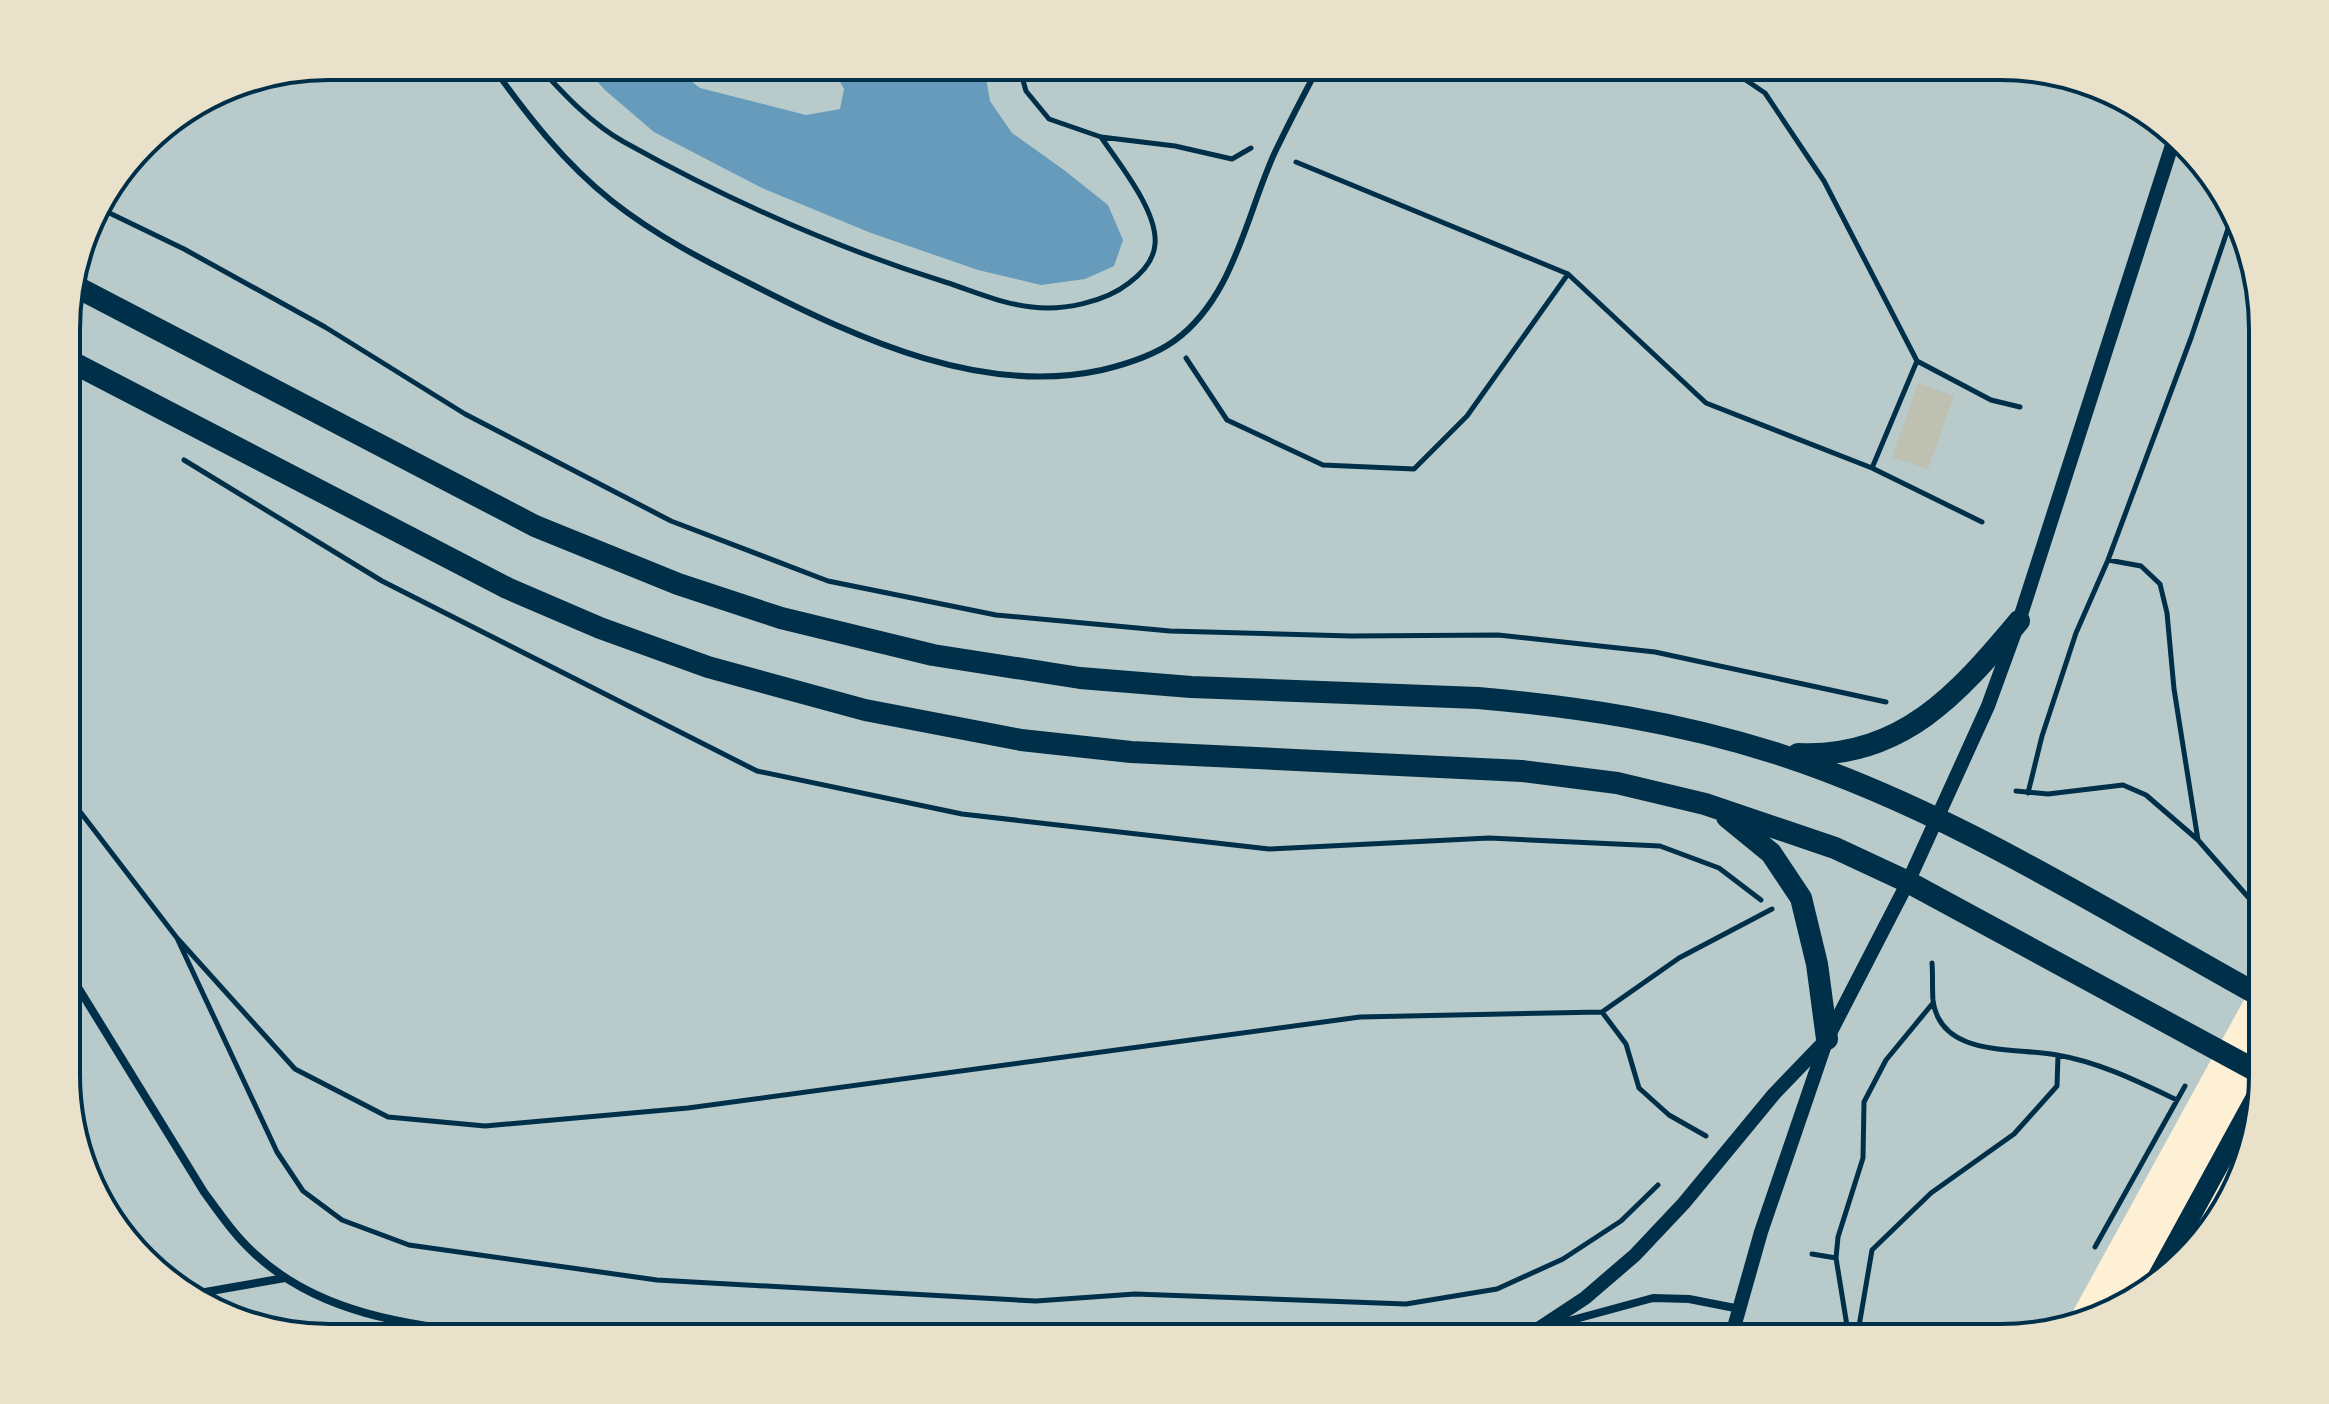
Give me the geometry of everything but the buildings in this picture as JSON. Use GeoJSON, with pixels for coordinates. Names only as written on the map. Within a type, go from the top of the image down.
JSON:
{"type":"FeatureCollection","features":[{"type":"Feature","properties":{"kind":"highway"},"geometry":{"type":"LineString","coordinates":[[83,290],[535,526],[678,584],[781,618],[881,644],[1030,672],[1137,684],[1478,698],[1578,708],[1676,726],[1825,771],[1938,820],[2248,989]]}},
{"type":"Feature","properties":{"kind":"highway"},"geometry":{"type":"LineString","coordinates":[[80,366],[412,542],[507,588],[655,649],[813,697],[932,725],[1073,746],[1187,756],[1522,771],[1617,783],[1705,804],[1835,848],[1908,882],[2248,1066]]}},
{"type":"Feature","properties":{"kind":"highway"},"geometry":{"type":"LineString","coordinates":[[1776,754],[1852,751],[1900,733],[1934,711],[1955,692],[2019,621]]}},
{"type":"Feature","properties":{"kind":"highway"},"geometry":{"type":"LineString","coordinates":[[1705,804],[1752,835],[1771,853],[1801,898],[1817,964],[1827,1039]]}},
{"type":"Feature","properties":{"kind":"main road"},"geometry":{"type":"LineString","coordinates":[[2168,1258],[2245,1116]]}},
{"type":"Feature","properties":{"kind":"street"},"geometry":{"type":"LineString","coordinates":[[1736,1323],[1761,1232],[1827,1039],[1938,820],[1988,706],[2019,621],[2171,148]]}},
{"type":"Feature","properties":{"kind":"street"},"geometry":{"type":"LineString","coordinates":[[80,990],[220,1214],[254,1254],[285,1278],[318,1297],[355,1312],[420,1324]]}},
{"type":"Feature","properties":{"kind":"street"},"geometry":{"type":"LineString","coordinates":[[1547,1323],[1585,1298],[1635,1255],[1684,1203],[1757,1112],[1827,1039]]}},
{"type":"Feature","properties":{"kind":"street"},"geometry":{"type":"LineString","coordinates":[[206,1292],[285,1278]]}},
{"type":"Feature","properties":{"kind":"street"},"geometry":{"type":"LineString","coordinates":[[1563,1323],[1653,1298],[1689,1299],[1741,1310]]}},
{"type":"Feature","properties":{"kind":"lane"},"geometry":{"type":"LineString","coordinates":[[503,81],[549,141],[581,175],[649,227],[732,274],[859,334],[935,361],[1011,376],[1050,378],[1117,367],[1147,357],[1174,341],[1200,318],[1234,260],[1275,153],[1312,80]]}},
{"type":"Feature","properties":{"kind":"path"},"geometry":{"type":"LineString","coordinates":[[1744,80],[1765,93],[1824,181],[1917,361],[1991,400],[2020,407]]}},
{"type":"Feature","properties":{"kind":"path"},"geometry":{"type":"LineString","coordinates":[[552,81],[568,99],[621,140],[795,228],[907,271],[1031,307],[1058,308],[1118,292],[1139,276],[1151,258],[1155,243],[1150,217],[1134,186],[1101,137]]}},
{"type":"Feature","properties":{"kind":"path"},"geometry":{"type":"LineString","coordinates":[[1023,81],[1026,91],[1049,119],[1101,137],[1175,146],[1232,159],[1255,145]]}},
{"type":"Feature","properties":{"kind":"path"},"geometry":{"type":"LineString","coordinates":[[1296,162],[1568,274],[1706,403],[1872,468],[1982,522]]}},
{"type":"Feature","properties":{"kind":"path"},"geometry":{"type":"LineString","coordinates":[[109,213],[184,249],[325,327],[465,414],[671,521],[828,581],[996,615],[1170,631],[1351,636],[1498,635],[1655,652],[1892,703]]}},
{"type":"Feature","properties":{"kind":"path"},"geometry":{"type":"LineString","coordinates":[[2028,793],[2042,736],[2076,633],[2108,560],[2191,338],[2228,229]]}},
{"type":"Feature","properties":{"kind":"path"},"geometry":{"type":"LineString","coordinates":[[1174,341],[1227,420],[1323,465],[1414,469],[1467,416],[1568,274]]}},
{"type":"Feature","properties":{"kind":"path"},"geometry":{"type":"LineString","coordinates":[[1872,468],[1917,361]]}},
{"type":"Feature","properties":{"kind":"path"},"geometry":{"type":"LineString","coordinates":[[2108,560],[2141,566],[2160,584],[2167,613],[2174,689],[2198,840]]}},
{"type":"Feature","properties":{"kind":"path"},"geometry":{"type":"LineString","coordinates":[[2016,791],[2048,794],[2123,785],[2146,795],[2198,840],[2248,897]]}},
{"type":"Feature","properties":{"kind":"path"},"geometry":{"type":"LineString","coordinates":[[80,812],[177,938],[295,1069],[388,1117],[485,1126],[688,1108],[1360,1017],[1602,1012],[1679,958],[1773,909]]}},
{"type":"Feature","properties":{"kind":"path"},"geometry":{"type":"LineString","coordinates":[[177,938],[277,1152],[303,1191],[342,1220],[409,1245],[657,1280],[1036,1301],[1135,1294],[1406,1304],[1497,1289],[1563,1259],[1621,1221],[1660,1183]]}},
{"type":"Feature","properties":{"kind":"path"},"geometry":{"type":"LineString","coordinates":[[1932,963],[1933,1003],[1943,1025],[1963,1042],[1988,1048],[2058,1055],[2133,1078],[2177,1100]]}},
{"type":"Feature","properties":{"kind":"path"},"geometry":{"type":"LineString","coordinates":[[1847,1323],[1836,1258],[1838,1237],[1863,1158],[1864,1102],[1886,1060],[1933,1003]]}},
{"type":"Feature","properties":{"kind":"path"},"geometry":{"type":"LineString","coordinates":[[1602,1012],[1626,1044],[1639,1088],[1669,1115],[1709,1138],[1700,1147]]}},
{"type":"Feature","properties":{"kind":"path"},"geometry":{"type":"LineString","coordinates":[[1860,1323],[1872,1250],[1931,1193],[2014,1134],[2057,1086],[2058,1055]]}},
{"type":"Feature","properties":{"kind":"path"},"geometry":{"type":"LineString","coordinates":[[2095,1247],[2185,1086]]}},
{"type":"Feature","properties":{"kind":"path"},"geometry":{"type":"LineString","coordinates":[[1812,1254],[1836,1258]]}},
{"type":"Feature","properties":{"kind":"shaded area"},"geometry":{"type":"Polygon","coordinates":[[[2000,80],[2065,88],[2125,113],[2152,131],[2176,153],[2198,177],[2216,204],[2241,264],[2248,313],[2248,992],[2072,1313],[2049,1319],[2016,1323],[329,1324],[264,1316],[204,1291],[165,1262],[142,1239],[113,1200],[99,1170],[88,1140],[82,1108],[80,329],[82,296],[93,249],[113,204],[142,165],[191,122],[234,99],[264,88],[313,81],[2000,80]]]}},
{"type":"Feature","properties":{"kind":"water"},"geometry":{"type":"Polygon","coordinates":[[[597,81],[691,81],[700,88],[806,115],[840,109],[844,89],[839,81],[987,81],[990,101],[1012,133],[1108,205],[1123,240],[1114,266],[1085,279],[1041,285],[978,270],[871,233],[762,188],[654,132],[597,81]]]}}]}
